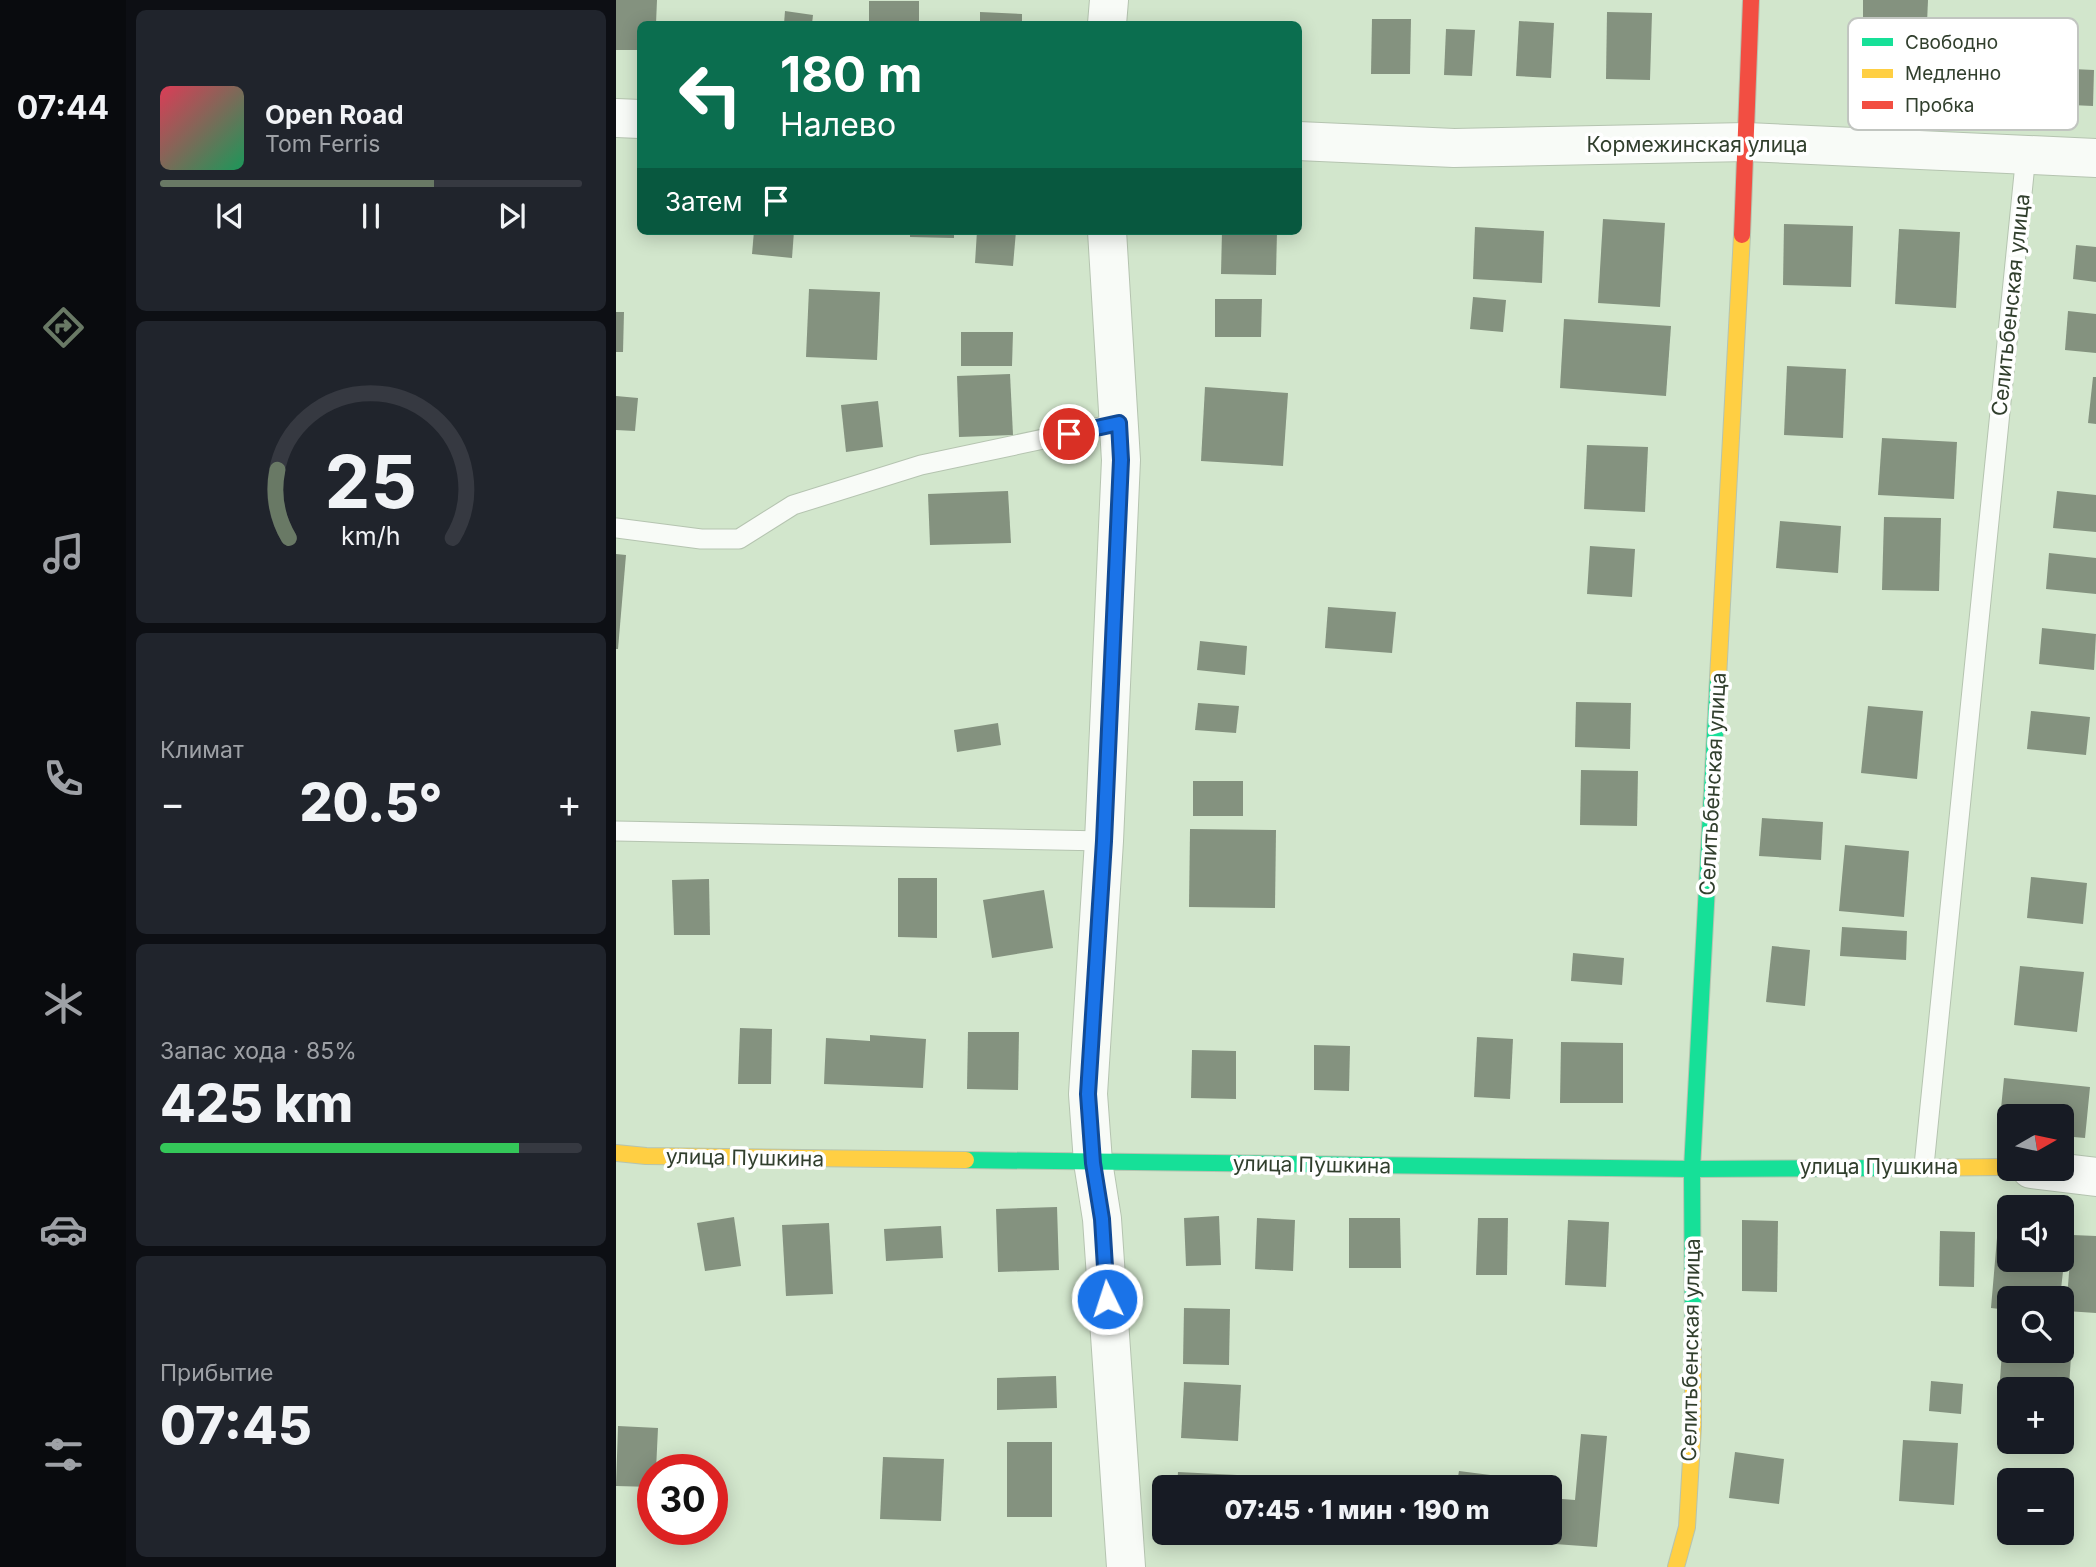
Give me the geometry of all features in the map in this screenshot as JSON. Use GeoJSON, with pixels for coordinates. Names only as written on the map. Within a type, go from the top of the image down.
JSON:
{"type":"FeatureCollection","features":[{"type":"Feature","properties":{"kind":"street"},"geometry":{"type":"LineString","coordinates":[[1107,21],[1109,0]]}},
{"type":"Feature","properties":{"kind":"street","name":"Селитьбенская улица"},"geometry":{"type":"LineString","coordinates":[[1676,1567],[1687,1527],[1693,1426],[1692,1170],[1747,142],[1751,0]]}},
{"type":"Feature","properties":{"kind":"street"},"geometry":{"type":"LineString","coordinates":[[616,118],[637,119]]}},
{"type":"Feature","properties":{"kind":"street","name":"Кормежинская улица"},"geometry":{"type":"LineString","coordinates":[[1302,141],[1454,148],[1747,142],[2096,158]]}},
{"type":"Feature","properties":{"kind":"street"},"geometry":{"type":"LineString","coordinates":[[1107,235],[1121,460],[1104,841],[1088,1094],[1093,1163],[1102,1219],[1126,1567]]}},
{"type":"Feature","properties":{"kind":"street","name":"улица Пушкина"},"geometry":{"type":"LineString","coordinates":[[616,1153],[646,1156],[1692,1170],[1997,1167]]}},
{"type":"Feature","properties":{"kind":"street"},"geometry":{"type":"LineString","coordinates":[[2074,1174],[2096,1177]]}},
{"type":"Feature","properties":{"kind":"lane","name":"Селитьбенская улица"},"geometry":{"type":"LineString","coordinates":[[1924,1166],[2026,154]]}},
{"type":"Feature","properties":{"kind":"lane"},"geometry":{"type":"LineString","coordinates":[[616,528],[701,539],[739,539],[793,505],[921,464],[1119,423]]}},
{"type":"Feature","properties":{"kind":"lane"},"geometry":{"type":"LineString","coordinates":[[616,831],[1104,841]]}},
{"type":"Feature","properties":{"kind":"building"},"geometry":{"type":"Polygon","coordinates":[[[616,0],[657,0],[656,21],[637,21],[637,50],[616,50],[616,0]]]}},
{"type":"Feature","properties":{"kind":"building"},"geometry":{"type":"Polygon","coordinates":[[[1863,0],[1928,0],[1927,18],[1863,18],[1863,0]]]}},
{"type":"Feature","properties":{"kind":"building"},"geometry":{"type":"Polygon","coordinates":[[[869,1],[919,1],[919,21],[869,21],[869,1]]]}},
{"type":"Feature","properties":{"kind":"building"},"geometry":{"type":"Polygon","coordinates":[[[785,11],[813,15],[812,21],[784,21],[785,11]]]}},
{"type":"Feature","properties":{"kind":"building"},"geometry":{"type":"Polygon","coordinates":[[[980,12],[1022,14],[1022,21],[980,21],[980,12]]]}},
{"type":"Feature","properties":{"kind":"building"},"geometry":{"type":"Polygon","coordinates":[[[1607,12],[1652,13],[1650,80],[1606,79],[1607,12]]]}},
{"type":"Feature","properties":{"kind":"building"},"geometry":{"type":"Polygon","coordinates":[[[1372,19],[1411,19],[1410,74],[1371,74],[1372,19]]]}},
{"type":"Feature","properties":{"kind":"building"},"geometry":{"type":"Polygon","coordinates":[[[1519,21],[1554,23],[1551,78],[1516,76],[1519,21]]]}},
{"type":"Feature","properties":{"kind":"building"},"geometry":{"type":"Polygon","coordinates":[[[1446,29],[1475,30],[1472,76],[1444,75],[1446,29]]]}},
{"type":"Feature","properties":{"kind":"building"},"geometry":{"type":"Polygon","coordinates":[[[2078,69],[2094,70],[2093,106],[2078,105],[2078,69]]]}},
{"type":"Feature","properties":{"kind":"building"},"geometry":{"type":"Polygon","coordinates":[[[1603,219],[1665,223],[1660,307],[1598,303],[1603,219]]]}},
{"type":"Feature","properties":{"kind":"building"},"geometry":{"type":"Polygon","coordinates":[[[1784,224],[1853,226],[1851,287],[1783,285],[1784,224]]]}},
{"type":"Feature","properties":{"kind":"building"},"geometry":{"type":"Polygon","coordinates":[[[1475,227],[1544,231],[1542,283],[1473,279],[1475,227]]]}},
{"type":"Feature","properties":{"kind":"building"},"geometry":{"type":"Polygon","coordinates":[[[1899,229],[1960,232],[1956,308],[1895,304],[1899,229]]]}},
{"type":"Feature","properties":{"kind":"building"},"geometry":{"type":"Polygon","coordinates":[[[754,235],[794,235],[792,258],[752,254],[754,235]]]}},
{"type":"Feature","properties":{"kind":"building"},"geometry":{"type":"Polygon","coordinates":[[[910,235],[954,235],[954,238],[910,235]]]}},
{"type":"Feature","properties":{"kind":"building"},"geometry":{"type":"Polygon","coordinates":[[[977,235],[1016,235],[1013,266],[975,263],[977,235]]]}},
{"type":"Feature","properties":{"kind":"building"},"geometry":{"type":"Polygon","coordinates":[[[1222,235],[1277,235],[1276,275],[1221,274],[1222,235]]]}},
{"type":"Feature","properties":{"kind":"building"},"geometry":{"type":"Polygon","coordinates":[[[2076,245],[2096,247],[2096,282],[2073,279],[2076,245]]]}},
{"type":"Feature","properties":{"kind":"building"},"geometry":{"type":"Polygon","coordinates":[[[809,289],[880,292],[877,360],[806,357],[809,289]]]}},
{"type":"Feature","properties":{"kind":"building"},"geometry":{"type":"Polygon","coordinates":[[[1473,297],[1506,300],[1503,332],[1470,329],[1473,297]]]}},
{"type":"Feature","properties":{"kind":"building"},"geometry":{"type":"Polygon","coordinates":[[[1215,299],[1262,299],[1261,337],[1215,337],[1215,299]]]}},
{"type":"Feature","properties":{"kind":"building"},"geometry":{"type":"Polygon","coordinates":[[[2068,311],[2096,314],[2096,353],[2065,350],[2068,311]]]}},
{"type":"Feature","properties":{"kind":"building"},"geometry":{"type":"Polygon","coordinates":[[[616,312],[624,312],[623,352],[616,352],[616,312]]]}},
{"type":"Feature","properties":{"kind":"building"},"geometry":{"type":"Polygon","coordinates":[[[1564,319],[1671,326],[1666,396],[1560,388],[1564,319]]]}},
{"type":"Feature","properties":{"kind":"building"},"geometry":{"type":"Polygon","coordinates":[[[961,332],[1013,332],[1012,366],[961,366],[961,332]]]}},
{"type":"Feature","properties":{"kind":"building"},"geometry":{"type":"Polygon","coordinates":[[[1787,366],[1846,369],[1843,438],[1784,435],[1787,366]]]}},
{"type":"Feature","properties":{"kind":"building"},"geometry":{"type":"Polygon","coordinates":[[[1010,374],[1013,435],[959,437],[957,376],[1010,374]]]}},
{"type":"Feature","properties":{"kind":"building"},"geometry":{"type":"Polygon","coordinates":[[[2093,377],[2096,377],[2096,424],[2088,423],[2093,377]]]}},
{"type":"Feature","properties":{"kind":"building"},"geometry":{"type":"Polygon","coordinates":[[[1205,387],[1288,393],[1283,466],[1201,461],[1205,387]]]}},
{"type":"Feature","properties":{"kind":"building"},"geometry":{"type":"Polygon","coordinates":[[[616,396],[638,398],[635,431],[616,430],[616,396]]]}},
{"type":"Feature","properties":{"kind":"building"},"geometry":{"type":"Polygon","coordinates":[[[878,401],[883,447],[846,452],[841,405],[878,401]]]}},
{"type":"Feature","properties":{"kind":"building"},"geometry":{"type":"Polygon","coordinates":[[[1882,438],[1957,442],[1954,499],[1878,495],[1882,438]]]}},
{"type":"Feature","properties":{"kind":"building"},"geometry":{"type":"Polygon","coordinates":[[[1587,445],[1648,447],[1645,512],[1584,509],[1587,445]]]}},
{"type":"Feature","properties":{"kind":"building"},"geometry":{"type":"Polygon","coordinates":[[[1008,491],[1011,543],[930,545],[928,494],[1008,491]]]}},
{"type":"Feature","properties":{"kind":"building"},"geometry":{"type":"Polygon","coordinates":[[[2057,491],[2096,495],[2096,532],[2053,528],[2057,491]]]}},
{"type":"Feature","properties":{"kind":"building"},"geometry":{"type":"Polygon","coordinates":[[[1884,517],[1941,518],[1939,591],[1882,590],[1884,517]]]}},
{"type":"Feature","properties":{"kind":"building"},"geometry":{"type":"Polygon","coordinates":[[[1780,521],[1841,526],[1838,573],[1776,568],[1780,521]]]}},
{"type":"Feature","properties":{"kind":"building"},"geometry":{"type":"Polygon","coordinates":[[[1590,546],[1635,549],[1632,597],[1587,594],[1590,546]]]}},
{"type":"Feature","properties":{"kind":"building"},"geometry":{"type":"Polygon","coordinates":[[[2049,553],[2096,558],[2096,594],[2046,589],[2049,553]]]}},
{"type":"Feature","properties":{"kind":"building"},"geometry":{"type":"Polygon","coordinates":[[[616,554],[626,555],[618,649],[616,649],[616,554]]]}},
{"type":"Feature","properties":{"kind":"building"},"geometry":{"type":"Polygon","coordinates":[[[1328,607],[1396,612],[1392,653],[1325,648],[1328,607]]]}},
{"type":"Feature","properties":{"kind":"building"},"geometry":{"type":"Polygon","coordinates":[[[2042,628],[2096,634],[2094,670],[2039,664],[2042,628]]]}},
{"type":"Feature","properties":{"kind":"building"},"geometry":{"type":"Polygon","coordinates":[[[1200,641],[1247,646],[1245,675],[1197,670],[1200,641]]]}},
{"type":"Feature","properties":{"kind":"building"},"geometry":{"type":"Polygon","coordinates":[[[1576,702],[1631,703],[1630,749],[1575,747],[1576,702]]]}},
{"type":"Feature","properties":{"kind":"building"},"geometry":{"type":"Polygon","coordinates":[[[1198,703],[1239,706],[1236,733],[1195,730],[1198,703]]]}},
{"type":"Feature","properties":{"kind":"building"},"geometry":{"type":"Polygon","coordinates":[[[1868,706],[1923,711],[1917,779],[1861,773],[1868,706]]]}},
{"type":"Feature","properties":{"kind":"building"},"geometry":{"type":"Polygon","coordinates":[[[2031,711],[2090,717],[2086,755],[2027,749],[2031,711]]]}},
{"type":"Feature","properties":{"kind":"building"},"geometry":{"type":"Polygon","coordinates":[[[998,723],[1001,745],[957,752],[954,730],[998,723]]]}},
{"type":"Feature","properties":{"kind":"building"},"geometry":{"type":"Polygon","coordinates":[[[1581,770],[1638,771],[1637,826],[1580,825],[1581,770]]]}},
{"type":"Feature","properties":{"kind":"building"},"geometry":{"type":"Polygon","coordinates":[[[1193,781],[1243,781],[1243,816],[1193,816],[1193,781]]]}},
{"type":"Feature","properties":{"kind":"building"},"geometry":{"type":"Polygon","coordinates":[[[1762,818],[1823,822],[1821,860],[1759,856],[1762,818]]]}},
{"type":"Feature","properties":{"kind":"building"},"geometry":{"type":"Polygon","coordinates":[[[1190,829],[1276,830],[1275,908],[1189,907],[1190,829]]]}},
{"type":"Feature","properties":{"kind":"building"},"geometry":{"type":"Polygon","coordinates":[[[1845,845],[1909,851],[1904,917],[1839,911],[1845,845]]]}},
{"type":"Feature","properties":{"kind":"building"},"geometry":{"type":"Polygon","coordinates":[[[2031,877],[2087,883],[2083,924],[2027,918],[2031,877]]]}},
{"type":"Feature","properties":{"kind":"building"},"geometry":{"type":"Polygon","coordinates":[[[898,878],[937,878],[937,938],[898,937],[898,878]]]}},
{"type":"Feature","properties":{"kind":"building"},"geometry":{"type":"Polygon","coordinates":[[[709,879],[710,935],[674,935],[672,880],[709,879]]]}},
{"type":"Feature","properties":{"kind":"building"},"geometry":{"type":"Polygon","coordinates":[[[1044,890],[1053,948],[992,958],[983,900],[1044,890]]]}},
{"type":"Feature","properties":{"kind":"building"},"geometry":{"type":"Polygon","coordinates":[[[1842,927],[1907,931],[1906,960],[1840,956],[1842,927]]]}},
{"type":"Feature","properties":{"kind":"building"},"geometry":{"type":"Polygon","coordinates":[[[1772,946],[1810,950],[1805,1006],[1766,1002],[1772,946]]]}},
{"type":"Feature","properties":{"kind":"building"},"geometry":{"type":"Polygon","coordinates":[[[1573,953],[1624,958],[1622,985],[1571,981],[1573,953]]]}},
{"type":"Feature","properties":{"kind":"building"},"geometry":{"type":"Polygon","coordinates":[[[2020,966],[2084,972],[2077,1032],[2014,1025],[2020,966]]]}},
{"type":"Feature","properties":{"kind":"building"},"geometry":{"type":"Polygon","coordinates":[[[740,1028],[772,1029],[771,1084],[738,1084],[740,1028]]]}},
{"type":"Feature","properties":{"kind":"building"},"geometry":{"type":"Polygon","coordinates":[[[968,1032],[1019,1032],[1018,1090],[967,1089],[968,1032]]]}},
{"type":"Feature","properties":{"kind":"building"},"geometry":{"type":"Polygon","coordinates":[[[870,1035],[926,1039],[923,1088],[824,1084],[826,1038],[870,1041],[870,1035]]]}},
{"type":"Feature","properties":{"kind":"building"},"geometry":{"type":"Polygon","coordinates":[[[1477,1037],[1513,1039],[1510,1099],[1474,1097],[1477,1037]]]}},
{"type":"Feature","properties":{"kind":"building"},"geometry":{"type":"Polygon","coordinates":[[[1561,1042],[1623,1043],[1623,1103],[1560,1103],[1561,1042]]]}},
{"type":"Feature","properties":{"kind":"building"},"geometry":{"type":"Polygon","coordinates":[[[1314,1045],[1350,1046],[1349,1091],[1314,1090],[1314,1045]]]}},
{"type":"Feature","properties":{"kind":"building"},"geometry":{"type":"Polygon","coordinates":[[[1192,1050],[1236,1051],[1236,1099],[1191,1098],[1192,1050]]]}},
{"type":"Feature","properties":{"kind":"building"},"geometry":{"type":"Polygon","coordinates":[[[2004,1078],[2090,1087],[2085,1138],[2074,1137],[2074,1104],[2001,1104],[2004,1078]]]}},
{"type":"Feature","properties":{"kind":"building"},"geometry":{"type":"Polygon","coordinates":[[[1057,1207],[1059,1270],[998,1272],[996,1209],[1057,1207]]]}},
{"type":"Feature","properties":{"kind":"building"},"geometry":{"type":"Polygon","coordinates":[[[1219,1216],[1221,1265],[1186,1266],[1184,1218],[1219,1216]]]}},
{"type":"Feature","properties":{"kind":"building"},"geometry":{"type":"Polygon","coordinates":[[[734,1217],[741,1266],[705,1271],[697,1223],[734,1217]]]}},
{"type":"Feature","properties":{"kind":"building"},"geometry":{"type":"Polygon","coordinates":[[[1257,1218],[1295,1220],[1293,1271],[1255,1269],[1257,1218]]]}},
{"type":"Feature","properties":{"kind":"building"},"geometry":{"type":"Polygon","coordinates":[[[1349,1218],[1400,1218],[1401,1268],[1349,1268],[1349,1218]]]}},
{"type":"Feature","properties":{"kind":"building"},"geometry":{"type":"Polygon","coordinates":[[[1478,1218],[1508,1218],[1507,1275],[1476,1275],[1478,1218]]]}},
{"type":"Feature","properties":{"kind":"building"},"geometry":{"type":"Polygon","coordinates":[[[1568,1220],[1609,1222],[1606,1287],[1565,1285],[1568,1220]]]}},
{"type":"Feature","properties":{"kind":"building"},"geometry":{"type":"Polygon","coordinates":[[[1742,1220],[1778,1221],[1777,1292],[1742,1291],[1742,1220]]]}},
{"type":"Feature","properties":{"kind":"building"},"geometry":{"type":"Polygon","coordinates":[[[829,1223],[833,1294],[786,1296],[782,1225],[829,1223]]]}},
{"type":"Feature","properties":{"kind":"building"},"geometry":{"type":"Polygon","coordinates":[[[941,1226],[943,1258],[886,1261],[884,1229],[941,1226]]]}},
{"type":"Feature","properties":{"kind":"building"},"geometry":{"type":"Polygon","coordinates":[[[1940,1231],[1975,1232],[1974,1287],[1939,1286],[1940,1231]]]}},
{"type":"Feature","properties":{"kind":"building"},"geometry":{"type":"Polygon","coordinates":[[[2074,1235],[2096,1236],[2096,1313],[2074,1312],[2074,1286],[2068,1286],[2069,1272],[2074,1272],[2074,1235]]]}},
{"type":"Feature","properties":{"kind":"building"},"geometry":{"type":"Polygon","coordinates":[[[1997,1238],[1997,1272],[2063,1272],[2061,1286],[1997,1286],[1997,1309],[1991,1308],[1997,1238]]]}},
{"type":"Feature","properties":{"kind":"building"},"geometry":{"type":"Polygon","coordinates":[[[1184,1308],[1230,1309],[1229,1365],[1183,1364],[1184,1308]]]}},
{"type":"Feature","properties":{"kind":"building"},"geometry":{"type":"Polygon","coordinates":[[[2001,1363],[2071,1363],[2070,1377],[2000,1377],[2001,1363]]]}},
{"type":"Feature","properties":{"kind":"building"},"geometry":{"type":"Polygon","coordinates":[[[1056,1376],[1057,1408],[997,1410],[997,1378],[1056,1376]]]}},
{"type":"Feature","properties":{"kind":"building"},"geometry":{"type":"Polygon","coordinates":[[[1931,1381],[1963,1384],[1961,1414],[1929,1411],[1931,1381]]]}},
{"type":"Feature","properties":{"kind":"building"},"geometry":{"type":"Polygon","coordinates":[[[1184,1382],[1241,1385],[1238,1441],[1181,1438],[1184,1382]]]}},
{"type":"Feature","properties":{"kind":"building"},"geometry":{"type":"Polygon","coordinates":[[[618,1426],[658,1428],[657,1454],[637,1454],[637,1487],[616,1486],[618,1426]]]}},
{"type":"Feature","properties":{"kind":"building"},"geometry":{"type":"Polygon","coordinates":[[[1581,1434],[1607,1436],[1597,1547],[1562,1545],[1562,1499],[1575,1500],[1581,1434]]]}},
{"type":"Feature","properties":{"kind":"building"},"geometry":{"type":"Polygon","coordinates":[[[1903,1440],[1958,1443],[1954,1505],[1899,1501],[1903,1440]]]}},
{"type":"Feature","properties":{"kind":"building"},"geometry":{"type":"Polygon","coordinates":[[[1007,1442],[1052,1442],[1052,1517],[1007,1517],[1007,1442]]]}},
{"type":"Feature","properties":{"kind":"building"},"geometry":{"type":"Polygon","coordinates":[[[1735,1452],[1784,1459],[1779,1504],[1729,1498],[1735,1452]]]}},
{"type":"Feature","properties":{"kind":"building"},"geometry":{"type":"Polygon","coordinates":[[[883,1457],[944,1459],[941,1521],[880,1519],[883,1457]]]}},
{"type":"Feature","properties":{"kind":"building"},"geometry":{"type":"Polygon","coordinates":[[[1459,1471],[1490,1475],[1458,1475],[1459,1471]]]}},
{"type":"Feature","properties":{"kind":"building"},"geometry":{"type":"Polygon","coordinates":[[[1178,1472],[1237,1475],[1178,1475],[1178,1472]]]}},
{"type":"Feature","properties":{"kind":"traffic: fast"},"geometry":{"type":"LineString","coordinates":[[1693,1346],[1692,1169],[1718,678]]}},
{"type":"Feature","properties":{"kind":"traffic: fast"},"geometry":{"type":"LineString","coordinates":[[966,1160],[1692,1169],[1898,1168]]}},
{"type":"Feature","properties":{"kind":"traffic: slow"},"geometry":{"type":"LineString","coordinates":[[1718,678],[1742,235]]}},
{"type":"Feature","properties":{"kind":"traffic: slow"},"geometry":{"type":"LineString","coordinates":[[616,1153],[646,1156],[966,1160]]}},
{"type":"Feature","properties":{"kind":"traffic: slow"},"geometry":{"type":"LineString","coordinates":[[1898,1168],[1997,1167]]}},
{"type":"Feature","properties":{"kind":"traffic: slow"},"geometry":{"type":"LineString","coordinates":[[1676,1567],[1687,1527],[1693,1426],[1693,1346]]}},
{"type":"Feature","properties":{"kind":"traffic: jam"},"geometry":{"type":"LineString","coordinates":[[1742,235],[1751,0]]}},
{"type":"Feature","properties":{"kind":"route"},"geometry":{"type":"LineString","coordinates":[[1069,434],[1119,423],[1121,460],[1104,841],[1088,1094],[1093,1163],[1102,1219],[1107,1299]]}}]}
